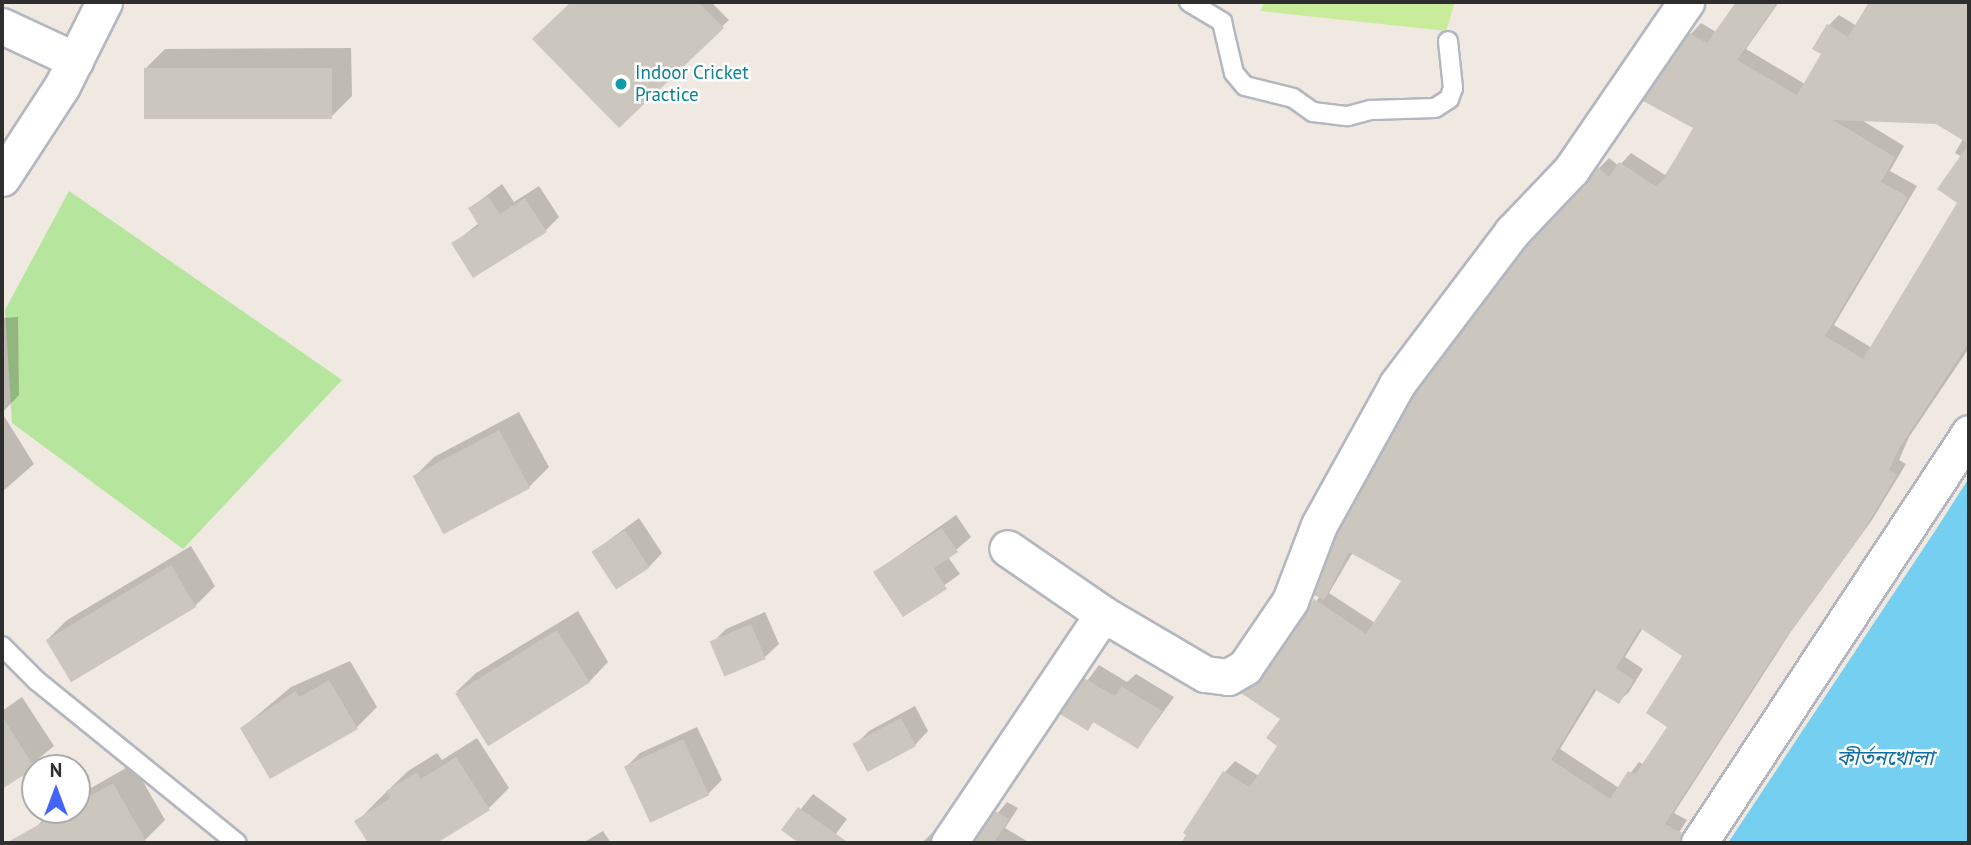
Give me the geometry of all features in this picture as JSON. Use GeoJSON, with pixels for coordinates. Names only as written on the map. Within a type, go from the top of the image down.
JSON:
{"type":"FeatureCollection","features":[{"type":"Feature","properties":{"kind":"street"},"geometry":{"type":"LineString","coordinates":[[2,178],[75,60],[104,2]]}},
{"type":"Feature","properties":{"kind":"street"},"geometry":{"type":"LineString","coordinates":[[1007,548],[1103,614],[1205,674],[1228,677],[1245,667],[1290,601],[1319,525],[1397,384],[1512,232],[1571,170],[1686,2]]}},
{"type":"Feature","properties":{"kind":"street"},"geometry":{"type":"LineString","coordinates":[[2,26],[75,60]]}},
{"type":"Feature","properties":{"kind":"street"},"geometry":{"type":"LineString","coordinates":[[1699,843],[1969,433]]}},
{"type":"Feature","properties":{"kind":"street"},"geometry":{"type":"LineString","coordinates":[[948,843],[1103,614]]}},
{"type":"Feature","properties":{"kind":"lane"},"geometry":{"type":"LineString","coordinates":[[1189,2],[1222,22],[1234,73],[1245,86],[1293,99],[1313,112],[1348,116],[1371,110],[1435,108],[1448,99],[1453,88],[1448,41]]}},
{"type":"Feature","properties":{"kind":"lane"},"geometry":{"type":"LineString","coordinates":[[2,646],[37,681],[237,843]]}},
{"type":"Feature","properties":{"kind":"green space"},"geometry":{"type":"Polygon","coordinates":[[[1264,2],[1455,2],[1446,31],[1261,11],[1264,2]]]}},
{"type":"Feature","properties":{"kind":"green space"},"geometry":{"type":"Polygon","coordinates":[[[69,191],[342,380],[183,549],[12,423],[5,310],[69,191]]]}},
{"type":"Feature","properties":{"kind":"water","name":"কীর্তনখোলা"},"geometry":{"type":"Polygon","coordinates":[[[1969,478],[1969,843],[1728,843],[1937,528],[1969,478]]]}},
{"type":"Feature","properties":{"kind":"building","name":"Indoor Cricket Practice"},"geometry":{"type":"Polygon","coordinates":[[[571,2],[698,2],[724,28],[619,128],[532,39],[571,2]]]}},
{"type":"Feature","properties":{"kind":"building"},"geometry":{"type":"Polygon","coordinates":[[[1736,2],[1778,2],[1737,60],[1797,95],[1821,54],[1812,49],[1827,24],[1848,37],[1869,2],[1969,2],[1969,144],[1969,342],[1899,449],[1889,470],[1897,475],[1862,533],[1780,646],[1665,824],[1682,833],[1679,843],[1181,843],[1186,835],[1183,833],[1223,771],[1250,787],[1277,746],[1266,738],[1280,719],[1241,693],[1262,678],[1314,599],[1366,634],[1401,581],[1349,552],[1324,600],[1314,595],[1337,534],[1414,395],[1527,245],[1598,167],[1609,177],[1619,162],[1656,186],[1663,180],[1693,128],[1643,101],[1689,33],[1707,43],[1736,2]],[[1833,120],[1895,157],[1881,182],[1908,197],[1825,336],[1863,359],[1957,203],[1937,189],[1969,144],[1936,124],[1833,120]],[[1640,628],[1616,668],[1634,680],[1619,704],[1594,689],[1551,760],[1610,799],[1628,771],[1635,775],[1667,727],[1646,713],[1682,656],[1640,628]]]}},
{"type":"Feature","properties":{"kind":"building"},"geometry":{"type":"Polygon","coordinates":[[[144,68],[332,68],[332,119],[144,119],[144,68]]]}},
{"type":"Feature","properties":{"kind":"building"},"geometry":{"type":"Polygon","coordinates":[[[488,196],[500,214],[525,198],[547,232],[473,278],[451,243],[479,226],[468,208],[488,196]]]}},
{"type":"Feature","properties":{"kind":"building"},"geometry":{"type":"Polygon","coordinates":[[[499,430],[530,488],[443,534],[412,476],[499,430]]]}},
{"type":"Feature","properties":{"kind":"building"},"geometry":{"type":"Polygon","coordinates":[[[942,528],[958,552],[934,568],[947,589],[903,617],[873,572],[942,528]]]}},
{"type":"Feature","properties":{"kind":"building"},"geometry":{"type":"Polygon","coordinates":[[[625,530],[650,568],[616,590],[591,552],[625,530]]]}},
{"type":"Feature","properties":{"kind":"building"},"geometry":{"type":"Polygon","coordinates":[[[171,565],[196,607],[71,682],[46,640],[171,565]]]}},
{"type":"Feature","properties":{"kind":"building"},"geometry":{"type":"Polygon","coordinates":[[[751,624],[766,659],[724,677],[710,642],[751,624]]]}},
{"type":"Feature","properties":{"kind":"building"},"geometry":{"type":"Polygon","coordinates":[[[557,630],[590,683],[488,746],[455,694],[557,630]]]}},
{"type":"Feature","properties":{"kind":"building"},"geometry":{"type":"Polygon","coordinates":[[[1084,678],[1115,696],[1121,686],[1162,711],[1138,749],[1093,722],[1088,731],[1060,714],[1084,678]]]}},
{"type":"Feature","properties":{"kind":"building"},"geometry":{"type":"Polygon","coordinates":[[[329,680],[358,729],[270,779],[240,728],[296,691],[299,697],[329,680]]]}},
{"type":"Feature","properties":{"kind":"building"},"geometry":{"type":"Polygon","coordinates":[[[2,716],[26,754],[21,754],[21,777],[2,789],[2,716]]]}},
{"type":"Feature","properties":{"kind":"building"},"geometry":{"type":"Polygon","coordinates":[[[901,718],[916,746],[867,772],[852,744],[901,718]]]}},
{"type":"Feature","properties":{"kind":"building"},"geometry":{"type":"Polygon","coordinates":[[[683,739],[709,795],[650,823],[624,766],[683,739]]]}},
{"type":"Feature","properties":{"kind":"building"},"geometry":{"type":"Polygon","coordinates":[[[456,757],[490,810],[437,843],[368,843],[354,821],[391,798],[386,791],[417,772],[421,779],[456,757]]]}},
{"type":"Feature","properties":{"kind":"building"},"geometry":{"type":"Polygon","coordinates":[[[113,783],[147,843],[6,843],[40,824],[91,824],[91,795],[113,783]]]}},
{"type":"Feature","properties":{"kind":"building"},"geometry":{"type":"Polygon","coordinates":[[[798,807],[849,843],[799,843],[781,830],[798,807]]]}},
{"type":"Feature","properties":{"kind":"building"},"geometry":{"type":"Polygon","coordinates":[[[995,811],[1009,819],[994,843],[973,843],[995,811]]]}},
{"type":"Feature","properties":{"kind":"place","name":"Indoor Cricket Practice"},"geometry":{"type":"Point","coordinates":[621,84]}}]}
